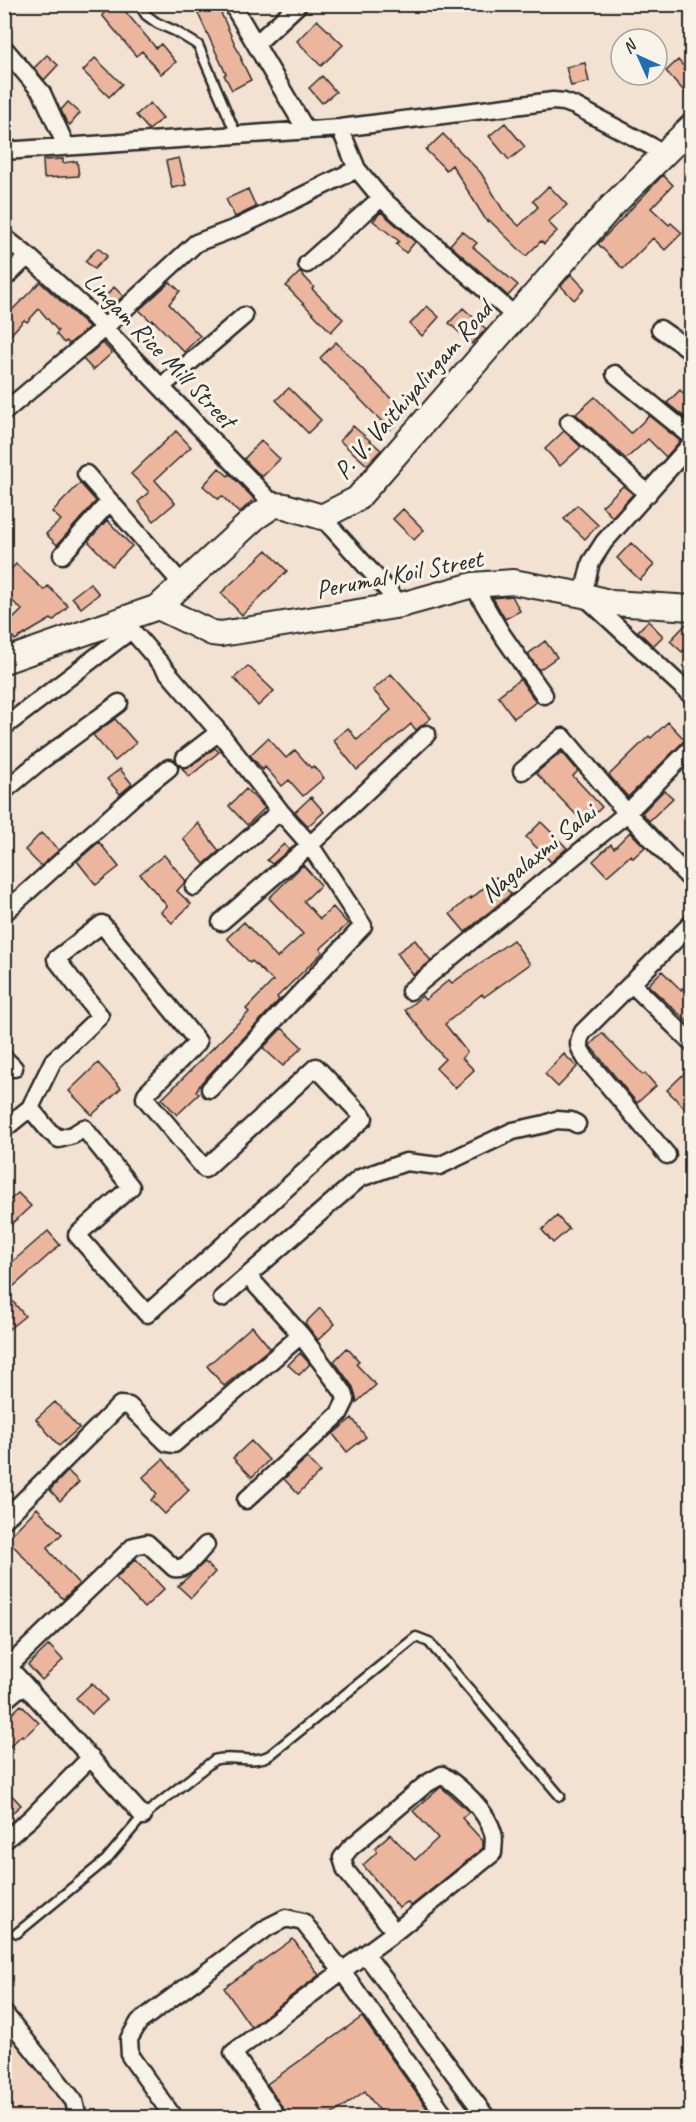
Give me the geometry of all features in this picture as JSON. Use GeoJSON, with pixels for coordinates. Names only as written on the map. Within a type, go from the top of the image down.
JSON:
{"type":"FeatureCollection","features":[{"type":"Feature","properties":{"kind":"street"},"geometry":{"type":"LineString","coordinates":[[237,4],[236,11],[306,130]]}},
{"type":"Feature","properties":{"kind":"street"},"geometry":{"type":"LineString","coordinates":[[256,44],[299,4]]}},
{"type":"Feature","properties":{"kind":"street"},"geometry":{"type":"LineString","coordinates":[[4,48],[42,93],[66,146]]}},
{"type":"Feature","properties":{"kind":"street"},"geometry":{"type":"LineString","coordinates":[[4,151],[236,134],[340,129],[553,101],[575,106],[664,153]]}},
{"type":"Feature","properties":{"kind":"street","name":"P. V. Vaithiyalingam Road"},"geometry":{"type":"LineString","coordinates":[[322,517],[357,499],[610,208],[692,126]]}},
{"type":"Feature","properties":{"kind":"street"},"geometry":{"type":"LineString","coordinates":[[340,129],[357,169],[381,198],[516,317]]}},
{"type":"Feature","properties":{"kind":"street"},"geometry":{"type":"LineString","coordinates":[[4,412],[104,328],[196,243],[242,225],[357,169]]}},
{"type":"Feature","properties":{"kind":"street"},"geometry":{"type":"LineString","coordinates":[[308,264],[381,198]]}},
{"type":"Feature","properties":{"kind":"street","name":"Lingam Rice Mill Street"},"geometry":{"type":"LineString","coordinates":[[4,237],[89,312],[274,505]]}},
{"type":"Feature","properties":{"kind":"street"},"geometry":{"type":"LineString","coordinates":[[4,279],[28,256]]}},
{"type":"Feature","properties":{"kind":"street"},"geometry":{"type":"LineString","coordinates":[[162,387],[244,316]]}},
{"type":"Feature","properties":{"kind":"street"},"geometry":{"type":"LineString","coordinates":[[660,329],[692,351]]}},
{"type":"Feature","properties":{"kind":"street"},"geometry":{"type":"LineString","coordinates":[[615,374],[692,437]]}},
{"type":"Feature","properties":{"kind":"street"},"geometry":{"type":"LineString","coordinates":[[569,422],[648,494]]}},
{"type":"Feature","properties":{"kind":"street"},"geometry":{"type":"LineString","coordinates":[[692,443],[600,549],[591,562],[583,595],[692,696]]}},
{"type":"Feature","properties":{"kind":"street"},"geometry":{"type":"LineString","coordinates":[[86,474],[183,585]]}},
{"type":"Feature","properties":{"kind":"street"},"geometry":{"type":"LineString","coordinates":[[62,555],[110,501]]}},
{"type":"Feature","properties":{"kind":"street"},"geometry":{"type":"LineString","coordinates":[[4,726],[127,625],[158,607],[256,517],[274,505],[322,517],[401,605]]}},
{"type":"Feature","properties":{"kind":"street","name":"Perumal Koil Street"},"geometry":{"type":"LineString","coordinates":[[158,607],[212,633],[222,634],[401,605],[473,585],[513,582],[583,595],[612,603],[692,608]]}},
{"type":"Feature","properties":{"kind":"street"},"geometry":{"type":"LineString","coordinates":[[473,585],[501,633],[544,695]]}},
{"type":"Feature","properties":{"kind":"street"},"geometry":{"type":"LineString","coordinates":[[4,661],[127,625]]}},
{"type":"Feature","properties":{"kind":"street"},"geometry":{"type":"LineString","coordinates":[[127,625],[219,732],[280,811],[310,845],[363,926],[210,1089]]}},
{"type":"Feature","properties":{"kind":"street"},"geometry":{"type":"LineString","coordinates":[[4,792],[39,762],[119,703]]}},
{"type":"Feature","properties":{"kind":"street"},"geometry":{"type":"LineString","coordinates":[[185,758],[219,732]]}},
{"type":"Feature","properties":{"kind":"street"},"geometry":{"type":"LineString","coordinates":[[222,922],[310,845],[427,734]]}},
{"type":"Feature","properties":{"kind":"street"},"geometry":{"type":"LineString","coordinates":[[522,771],[562,737],[627,813],[692,881]]}},
{"type":"Feature","properties":{"kind":"street","name":"Nagalaxmi Salai"},"geometry":{"type":"LineString","coordinates":[[411,991],[627,813],[692,747]]}},
{"type":"Feature","properties":{"kind":"street"},"geometry":{"type":"LineString","coordinates":[[4,913],[135,795],[169,768]]}},
{"type":"Feature","properties":{"kind":"street"},"geometry":{"type":"LineString","coordinates":[[194,886],[280,811]]}},
{"type":"Feature","properties":{"kind":"street"},"geometry":{"type":"LineString","coordinates":[[667,1155],[586,1059],[579,1047],[579,1040],[583,1032],[692,923]]}},
{"type":"Feature","properties":{"kind":"street"},"geometry":{"type":"LineString","coordinates":[[4,1129],[30,1108],[53,1061],[100,1016],[56,959],[102,924],[198,1042],[146,1094],[145,1098],[205,1169],[316,1067],[364,1118],[147,1314],[77,1235],[132,1187],[84,1128],[59,1139],[49,1131],[30,1108]]}},
{"type":"Feature","properties":{"kind":"street"},"geometry":{"type":"LineString","coordinates":[[632,984],[692,1043]]}},
{"type":"Feature","properties":{"kind":"street"},"geometry":{"type":"LineString","coordinates":[[222,1298],[360,1178],[406,1162],[439,1167],[513,1131],[556,1120],[563,1119],[577,1124]]}},
{"type":"Feature","properties":{"kind":"street"},"geometry":{"type":"LineString","coordinates":[[246,1500],[339,1414],[346,1400],[344,1393],[301,1335],[248,1276]]}},
{"type":"Feature","properties":{"kind":"street"},"geometry":{"type":"LineString","coordinates":[[4,1520],[120,1405],[129,1406],[167,1443],[174,1444],[301,1335]]}},
{"type":"Feature","properties":{"kind":"street"},"geometry":{"type":"LineString","coordinates":[[143,1816],[6,1664],[134,1546],[147,1543],[174,1568],[179,1569],[184,1568],[206,1545]]}},
{"type":"Feature","properties":{"kind":"street"},"geometry":{"type":"LineString","coordinates":[[4,1701],[24,1684]]}},
{"type":"Feature","properties":{"kind":"street"},"geometry":{"type":"LineString","coordinates":[[4,1841],[31,1818],[91,1757]]}},
{"type":"Feature","properties":{"kind":"street"},"geometry":{"type":"LineString","coordinates":[[278,2118],[233,2053],[366,1955],[395,1932],[493,1853],[494,1836],[488,1820],[457,1784],[442,1775],[426,1784],[350,1848],[342,1858],[346,1871],[395,1932]]}},
{"type":"Feature","properties":{"kind":"street"},"geometry":{"type":"LineString","coordinates":[[174,2118],[130,2056],[129,2039],[139,2022],[267,1927],[286,1918],[303,1922],[342,1971],[447,2118]]}},
{"type":"Feature","properties":{"kind":"street"},"geometry":{"type":"LineString","coordinates":[[366,1955],[487,2118]]}},
{"type":"Feature","properties":{"kind":"street"},"geometry":{"type":"LineString","coordinates":[[4,2013],[74,2101],[78,2118]]}},
{"type":"Feature","properties":{"kind":"lane"},"geometry":{"type":"LineString","coordinates":[[139,4],[146,15],[157,23],[176,31],[198,45],[236,134]]}},
{"type":"Feature","properties":{"kind":"lane"},"geometry":{"type":"LineString","coordinates":[[17,1933],[106,1860],[143,1816],[214,1760],[261,1759],[270,1755],[416,1637],[429,1642],[560,1796]]}},
{"type":"Feature","properties":{"kind":"shaded area"},"geometry":{"type":"Polygon","coordinates":[[[5,1999],[96,2117],[5,2117],[5,1999]]]}},
{"type":"Feature","properties":{"kind":"building"},"geometry":{"type":"Polygon","coordinates":[[[115,4],[119,4],[156,48],[161,44],[176,62],[161,74],[142,51],[136,56],[102,15],[115,4]]]}},
{"type":"Feature","properties":{"kind":"building"},"geometry":{"type":"Polygon","coordinates":[[[205,4],[217,4],[251,80],[232,90],[196,9],[205,4]]]}},
{"type":"Feature","properties":{"kind":"building"},"geometry":{"type":"Polygon","coordinates":[[[317,20],[343,45],[321,66],[297,41],[317,20]]]}},
{"type":"Feature","properties":{"kind":"building"},"geometry":{"type":"Polygon","coordinates":[[[47,55],[58,65],[44,80],[34,68],[47,55]]]}},
{"type":"Feature","properties":{"kind":"building"},"geometry":{"type":"Polygon","coordinates":[[[95,58],[122,84],[109,97],[83,71],[95,58]]]}},
{"type":"Feature","properties":{"kind":"building"},"geometry":{"type":"Polygon","coordinates":[[[678,60],[692,75],[692,100],[669,74],[669,68],[678,60]]]}},
{"type":"Feature","properties":{"kind":"building"},"geometry":{"type":"Polygon","coordinates":[[[585,63],[589,82],[571,86],[566,67],[585,63]]]}},
{"type":"Feature","properties":{"kind":"building"},"geometry":{"type":"Polygon","coordinates":[[[322,76],[336,92],[322,103],[309,88],[322,76]]]}},
{"type":"Feature","properties":{"kind":"building"},"geometry":{"type":"Polygon","coordinates":[[[68,102],[80,113],[70,125],[61,110],[68,102]]]}},
{"type":"Feature","properties":{"kind":"building"},"geometry":{"type":"Polygon","coordinates":[[[150,103],[163,118],[149,130],[136,115],[150,103]]]}},
{"type":"Feature","properties":{"kind":"building"},"geometry":{"type":"Polygon","coordinates":[[[505,123],[525,147],[509,160],[489,136],[505,123]]]}},
{"type":"Feature","properties":{"kind":"building"},"geometry":{"type":"Polygon","coordinates":[[[443,134],[481,173],[503,210],[519,226],[538,207],[533,201],[549,186],[567,205],[548,222],[557,231],[544,244],[541,241],[526,256],[489,220],[487,222],[452,165],[446,170],[426,150],[443,134]]]}},
{"type":"Feature","properties":{"kind":"building"},"geometry":{"type":"Polygon","coordinates":[[[179,158],[186,185],[172,188],[166,161],[179,158]]]}},
{"type":"Feature","properties":{"kind":"building"},"geometry":{"type":"Polygon","coordinates":[[[63,159],[63,163],[77,161],[79,176],[44,178],[43,160],[63,159]]]}},
{"type":"Feature","properties":{"kind":"building"},"geometry":{"type":"Polygon","coordinates":[[[663,175],[673,185],[651,208],[669,225],[671,223],[682,233],[665,250],[653,238],[623,269],[598,244],[663,175]]]}},
{"type":"Feature","properties":{"kind":"building"},"geometry":{"type":"Polygon","coordinates":[[[248,189],[256,207],[235,217],[226,199],[248,189]]]}},
{"type":"Feature","properties":{"kind":"building"},"geometry":{"type":"Polygon","coordinates":[[[381,212],[415,242],[406,253],[396,244],[399,241],[373,221],[381,212]]]}},
{"type":"Feature","properties":{"kind":"building"},"geometry":{"type":"Polygon","coordinates":[[[462,231],[477,243],[473,247],[518,285],[508,296],[450,245],[462,231]]]}},
{"type":"Feature","properties":{"kind":"building"},"geometry":{"type":"Polygon","coordinates":[[[98,248],[107,256],[94,269],[85,261],[98,248]]]}},
{"type":"Feature","properties":{"kind":"building"},"geometry":{"type":"Polygon","coordinates":[[[300,272],[314,287],[312,289],[343,319],[331,332],[286,286],[300,272]]]}},
{"type":"Feature","properties":{"kind":"building"},"geometry":{"type":"Polygon","coordinates":[[[571,274],[585,289],[574,300],[561,286],[571,274]]]}},
{"type":"Feature","properties":{"kind":"building"},"geometry":{"type":"Polygon","coordinates":[[[40,282],[89,327],[69,344],[66,341],[64,343],[56,334],[58,331],[39,309],[27,322],[24,320],[4,342],[4,318],[40,282]]]}},
{"type":"Feature","properties":{"kind":"building"},"geometry":{"type":"Polygon","coordinates":[[[170,282],[180,291],[169,304],[200,336],[184,352],[153,320],[152,322],[139,310],[170,282]]]}},
{"type":"Feature","properties":{"kind":"building"},"geometry":{"type":"Polygon","coordinates":[[[114,287],[123,296],[114,305],[105,297],[114,287]]]}},
{"type":"Feature","properties":{"kind":"building"},"geometry":{"type":"Polygon","coordinates":[[[427,306],[439,317],[422,336],[410,324],[427,306]]]}},
{"type":"Feature","properties":{"kind":"building"},"geometry":{"type":"Polygon","coordinates":[[[463,308],[486,329],[472,344],[449,323],[463,308]]]}},
{"type":"Feature","properties":{"kind":"building"},"geometry":{"type":"Polygon","coordinates":[[[336,342],[406,414],[390,430],[320,358],[336,342]]]}},
{"type":"Feature","properties":{"kind":"building"},"geometry":{"type":"Polygon","coordinates":[[[103,343],[112,353],[93,370],[83,359],[103,343]]]}},
{"type":"Feature","properties":{"kind":"building"},"geometry":{"type":"Polygon","coordinates":[[[289,388],[321,420],[308,433],[276,400],[289,388]]]}},
{"type":"Feature","properties":{"kind":"building"},"geometry":{"type":"Polygon","coordinates":[[[680,390],[692,401],[692,415],[687,419],[667,403],[680,390]]]}},
{"type":"Feature","properties":{"kind":"building"},"geometry":{"type":"Polygon","coordinates":[[[595,397],[631,433],[649,416],[680,441],[666,457],[648,439],[626,459],[576,414],[595,397]]]}},
{"type":"Feature","properties":{"kind":"building"},"geometry":{"type":"Polygon","coordinates":[[[353,426],[381,450],[367,465],[340,441],[353,426]]]}},
{"type":"Feature","properties":{"kind":"building"},"geometry":{"type":"Polygon","coordinates":[[[176,431],[191,447],[155,480],[175,503],[154,521],[138,502],[149,492],[131,474],[176,431]]]}},
{"type":"Feature","properties":{"kind":"building"},"geometry":{"type":"Polygon","coordinates":[[[564,431],[581,447],[560,466],[545,449],[564,431]]]}},
{"type":"Feature","properties":{"kind":"building"},"geometry":{"type":"Polygon","coordinates":[[[261,441],[280,459],[262,477],[244,459],[261,441]]]}},
{"type":"Feature","properties":{"kind":"building"},"geometry":{"type":"Polygon","coordinates":[[[219,468],[228,476],[230,474],[254,499],[239,513],[222,496],[218,499],[203,486],[219,468]]]}},
{"type":"Feature","properties":{"kind":"building"},"geometry":{"type":"Polygon","coordinates":[[[80,483],[96,501],[57,545],[46,534],[61,520],[52,512],[80,483]]]}},
{"type":"Feature","properties":{"kind":"building"},"geometry":{"type":"Polygon","coordinates":[[[623,486],[633,494],[612,517],[602,506],[623,486]]]}},
{"type":"Feature","properties":{"kind":"building"},"geometry":{"type":"Polygon","coordinates":[[[577,505],[598,525],[585,539],[564,519],[577,505]]]}},
{"type":"Feature","properties":{"kind":"building"},"geometry":{"type":"Polygon","coordinates":[[[403,509],[424,530],[414,540],[393,519],[403,509]]]}},
{"type":"Feature","properties":{"kind":"building"},"geometry":{"type":"Polygon","coordinates":[[[107,520],[132,546],[112,566],[88,541],[107,520]]]}},
{"type":"Feature","properties":{"kind":"building"},"geometry":{"type":"Polygon","coordinates":[[[631,543],[654,565],[640,580],[617,558],[631,543]]]}},
{"type":"Feature","properties":{"kind":"building"},"geometry":{"type":"Polygon","coordinates":[[[267,550],[287,571],[242,615],[221,593],[267,550]]]}},
{"type":"Feature","properties":{"kind":"building"},"geometry":{"type":"Polygon","coordinates":[[[16,564],[44,590],[48,586],[68,606],[53,621],[51,619],[15,640],[5,627],[22,610],[4,593],[4,576],[16,564]]]}},
{"type":"Feature","properties":{"kind":"building"},"geometry":{"type":"Polygon","coordinates":[[[90,583],[99,594],[81,608],[72,597],[90,583]]]}},
{"type":"Feature","properties":{"kind":"building"},"geometry":{"type":"Polygon","coordinates":[[[512,596],[520,611],[505,619],[493,598],[512,596]]]}},
{"type":"Feature","properties":{"kind":"building"},"geometry":{"type":"Polygon","coordinates":[[[648,621],[663,636],[653,646],[638,631],[648,621]]]}},
{"type":"Feature","properties":{"kind":"building"},"geometry":{"type":"Polygon","coordinates":[[[688,622],[692,622],[692,657],[684,650],[682,652],[670,641],[688,622]]]}},
{"type":"Feature","properties":{"kind":"building"},"geometry":{"type":"Polygon","coordinates":[[[545,641],[557,657],[539,670],[528,654],[545,641]]]}},
{"type":"Feature","properties":{"kind":"building"},"geometry":{"type":"Polygon","coordinates":[[[248,666],[274,691],[258,706],[234,678],[248,666]]]}},
{"type":"Feature","properties":{"kind":"building"},"geometry":{"type":"Polygon","coordinates":[[[391,674],[431,718],[416,730],[411,724],[357,770],[333,740],[348,728],[357,740],[391,710],[373,690],[391,674]]]}},
{"type":"Feature","properties":{"kind":"building"},"geometry":{"type":"Polygon","coordinates":[[[520,679],[536,702],[514,718],[498,696],[520,679]]]}},
{"type":"Feature","properties":{"kind":"building"},"geometry":{"type":"Polygon","coordinates":[[[115,719],[136,743],[115,761],[93,735],[115,719]]]}},
{"type":"Feature","properties":{"kind":"building"},"geometry":{"type":"Polygon","coordinates":[[[668,722],[685,740],[628,797],[609,775],[649,736],[651,738],[668,722]]]}},
{"type":"Feature","properties":{"kind":"building"},"geometry":{"type":"Polygon","coordinates":[[[268,738],[286,758],[295,750],[311,768],[313,766],[324,778],[303,796],[289,780],[282,786],[265,767],[263,770],[250,755],[268,738]]]}},
{"type":"Feature","properties":{"kind":"building"},"geometry":{"type":"Polygon","coordinates":[[[215,748],[219,752],[189,777],[182,768],[191,766],[215,748]]]}},
{"type":"Feature","properties":{"kind":"building"},"geometry":{"type":"Polygon","coordinates":[[[562,752],[578,771],[573,776],[602,807],[585,824],[536,773],[562,752]]]}},
{"type":"Feature","properties":{"kind":"building"},"geometry":{"type":"Polygon","coordinates":[[[120,769],[132,784],[120,794],[107,779],[120,769]]]}},
{"type":"Feature","properties":{"kind":"building"},"geometry":{"type":"Polygon","coordinates":[[[246,789],[265,808],[247,825],[229,806],[246,789]]]}},
{"type":"Feature","properties":{"kind":"building"},"geometry":{"type":"Polygon","coordinates":[[[664,790],[673,798],[649,821],[642,813],[664,790]]]}},
{"type":"Feature","properties":{"kind":"building"},"geometry":{"type":"Polygon","coordinates":[[[311,797],[324,812],[308,826],[295,812],[311,797]]]}},
{"type":"Feature","properties":{"kind":"building"},"geometry":{"type":"Polygon","coordinates":[[[541,822],[567,848],[551,862],[526,837],[541,822]]]}},
{"type":"Feature","properties":{"kind":"building"},"geometry":{"type":"Polygon","coordinates":[[[198,823],[219,851],[204,864],[183,839],[198,823]]]}},
{"type":"Feature","properties":{"kind":"building"},"geometry":{"type":"Polygon","coordinates":[[[630,832],[645,847],[633,858],[631,855],[607,876],[593,861],[611,844],[614,848],[630,832]]]}},
{"type":"Feature","properties":{"kind":"building"},"geometry":{"type":"Polygon","coordinates":[[[41,833],[59,850],[41,866],[25,850],[41,833]]]}},
{"type":"Feature","properties":{"kind":"building"},"geometry":{"type":"Polygon","coordinates":[[[99,842],[119,867],[96,885],[77,861],[99,842]]]}},
{"type":"Feature","properties":{"kind":"building"},"geometry":{"type":"Polygon","coordinates":[[[284,844],[289,850],[272,864],[267,860],[284,844]]]}},
{"type":"Feature","properties":{"kind":"building"},"geometry":{"type":"Polygon","coordinates":[[[164,855],[186,881],[177,891],[191,904],[172,923],[161,912],[167,906],[140,874],[164,855]]]}},
{"type":"Feature","properties":{"kind":"building"},"geometry":{"type":"Polygon","coordinates":[[[303,865],[321,885],[304,901],[320,919],[333,907],[348,924],[320,949],[323,952],[277,997],[279,1000],[202,1082],[196,1091],[199,1094],[177,1115],[162,1099],[249,1012],[246,1009],[273,981],[252,961],[250,963],[227,938],[244,922],[277,958],[303,934],[269,898],[303,865]]]}},
{"type":"Feature","properties":{"kind":"building"},"geometry":{"type":"Polygon","coordinates":[[[496,877],[511,894],[465,932],[450,914],[496,877]]]}},
{"type":"Feature","properties":{"kind":"building"},"geometry":{"type":"Polygon","coordinates":[[[415,940],[431,961],[413,975],[397,953],[415,940]]]}},
{"type":"Feature","properties":{"kind":"building"},"geometry":{"type":"Polygon","coordinates":[[[513,940],[530,964],[484,997],[482,994],[445,1024],[467,1052],[462,1058],[474,1070],[455,1088],[436,1068],[445,1059],[405,1010],[422,996],[425,1000],[449,980],[452,983],[513,940]]]}},
{"type":"Feature","properties":{"kind":"building"},"geometry":{"type":"Polygon","coordinates":[[[662,971],[681,990],[682,988],[692,997],[692,1026],[648,985],[662,971]]]}},
{"type":"Feature","properties":{"kind":"building"},"geometry":{"type":"Polygon","coordinates":[[[282,1028],[302,1047],[283,1066],[263,1048],[282,1028]]]}},
{"type":"Feature","properties":{"kind":"building"},"geometry":{"type":"Polygon","coordinates":[[[602,1033],[656,1086],[637,1103],[590,1045],[602,1033]]]}},
{"type":"Feature","properties":{"kind":"building"},"geometry":{"type":"Polygon","coordinates":[[[564,1054],[577,1067],[558,1087],[545,1074],[564,1054]]]}},
{"type":"Feature","properties":{"kind":"building"},"geometry":{"type":"Polygon","coordinates":[[[98,1063],[121,1088],[92,1115],[69,1091],[98,1063]]]}},
{"type":"Feature","properties":{"kind":"building"},"geometry":{"type":"Polygon","coordinates":[[[692,1066],[692,1116],[667,1090],[692,1066]]]}},
{"type":"Feature","properties":{"kind":"building"},"geometry":{"type":"Polygon","coordinates":[[[18,1193],[31,1206],[4,1231],[4,1205],[18,1193]]]}},
{"type":"Feature","properties":{"kind":"building"},"geometry":{"type":"Polygon","coordinates":[[[557,1216],[569,1229],[553,1243],[542,1230],[557,1216]]]}},
{"type":"Feature","properties":{"kind":"building"},"geometry":{"type":"Polygon","coordinates":[[[48,1231],[60,1245],[14,1286],[4,1276],[4,1269],[48,1231]]]}},
{"type":"Feature","properties":{"kind":"building"},"geometry":{"type":"Polygon","coordinates":[[[4,1291],[25,1316],[4,1333],[4,1291]]]}},
{"type":"Feature","properties":{"kind":"building"},"geometry":{"type":"Polygon","coordinates":[[[320,1308],[335,1324],[318,1340],[305,1323],[320,1308]]]}},
{"type":"Feature","properties":{"kind":"building"},"geometry":{"type":"Polygon","coordinates":[[[252,1326],[270,1348],[224,1386],[207,1366],[252,1326]]]}},
{"type":"Feature","properties":{"kind":"building"},"geometry":{"type":"Polygon","coordinates":[[[347,1348],[359,1361],[356,1364],[376,1385],[357,1402],[353,1387],[334,1361],[347,1348]]]}},
{"type":"Feature","properties":{"kind":"building"},"geometry":{"type":"Polygon","coordinates":[[[300,1353],[310,1364],[299,1375],[288,1365],[300,1353]]]}},
{"type":"Feature","properties":{"kind":"building"},"geometry":{"type":"Polygon","coordinates":[[[55,1402],[79,1428],[59,1446],[36,1419],[55,1402]]]}},
{"type":"Feature","properties":{"kind":"building"},"geometry":{"type":"Polygon","coordinates":[[[352,1418],[366,1437],[347,1452],[333,1434],[352,1418]]]}},
{"type":"Feature","properties":{"kind":"building"},"geometry":{"type":"Polygon","coordinates":[[[251,1441],[269,1460],[252,1477],[233,1458],[251,1441]]]}},
{"type":"Feature","properties":{"kind":"building"},"geometry":{"type":"Polygon","coordinates":[[[307,1458],[320,1472],[298,1494],[284,1479],[307,1458]]]}},
{"type":"Feature","properties":{"kind":"building"},"geometry":{"type":"Polygon","coordinates":[[[163,1459],[189,1490],[165,1514],[151,1500],[157,1494],[143,1477],[163,1459]]]}},
{"type":"Feature","properties":{"kind":"building"},"geometry":{"type":"Polygon","coordinates":[[[68,1471],[79,1482],[60,1501],[50,1490],[68,1471]]]}},
{"type":"Feature","properties":{"kind":"building"},"geometry":{"type":"Polygon","coordinates":[[[37,1508],[62,1534],[48,1547],[49,1551],[79,1584],[63,1599],[7,1539],[37,1508]]]}},
{"type":"Feature","properties":{"kind":"building"},"geometry":{"type":"Polygon","coordinates":[[[136,1559],[164,1589],[144,1608],[116,1578],[136,1559]]]}},
{"type":"Feature","properties":{"kind":"building"},"geometry":{"type":"Polygon","coordinates":[[[205,1562],[215,1572],[191,1598],[178,1586],[205,1562]]]}},
{"type":"Feature","properties":{"kind":"building"},"geometry":{"type":"Polygon","coordinates":[[[49,1645],[63,1660],[42,1680],[28,1665],[49,1645]]]}},
{"type":"Feature","properties":{"kind":"building"},"geometry":{"type":"Polygon","coordinates":[[[92,1683],[107,1700],[92,1714],[76,1698],[92,1683]]]}},
{"type":"Feature","properties":{"kind":"building"},"geometry":{"type":"Polygon","coordinates":[[[21,1705],[39,1723],[4,1752],[4,1721],[21,1705]]]}},
{"type":"Feature","properties":{"kind":"building"},"geometry":{"type":"Polygon","coordinates":[[[4,1787],[21,1805],[4,1820],[4,1787]]]}},
{"type":"Feature","properties":{"kind":"building"},"geometry":{"type":"Polygon","coordinates":[[[441,1787],[469,1812],[462,1818],[483,1841],[483,1848],[411,1906],[407,1902],[399,1908],[363,1865],[377,1852],[375,1848],[390,1834],[415,1860],[438,1838],[413,1811],[441,1787]]]}},
{"type":"Feature","properties":{"kind":"building"},"geometry":{"type":"Polygon","coordinates":[[[293,1939],[319,1975],[251,2027],[224,1988],[293,1939]]]}},
{"type":"Feature","properties":{"kind":"building"},"geometry":{"type":"Polygon","coordinates":[[[362,2017],[434,2118],[384,2118],[365,2091],[327,2118],[288,2118],[267,2084],[362,2017]]]}}]}
